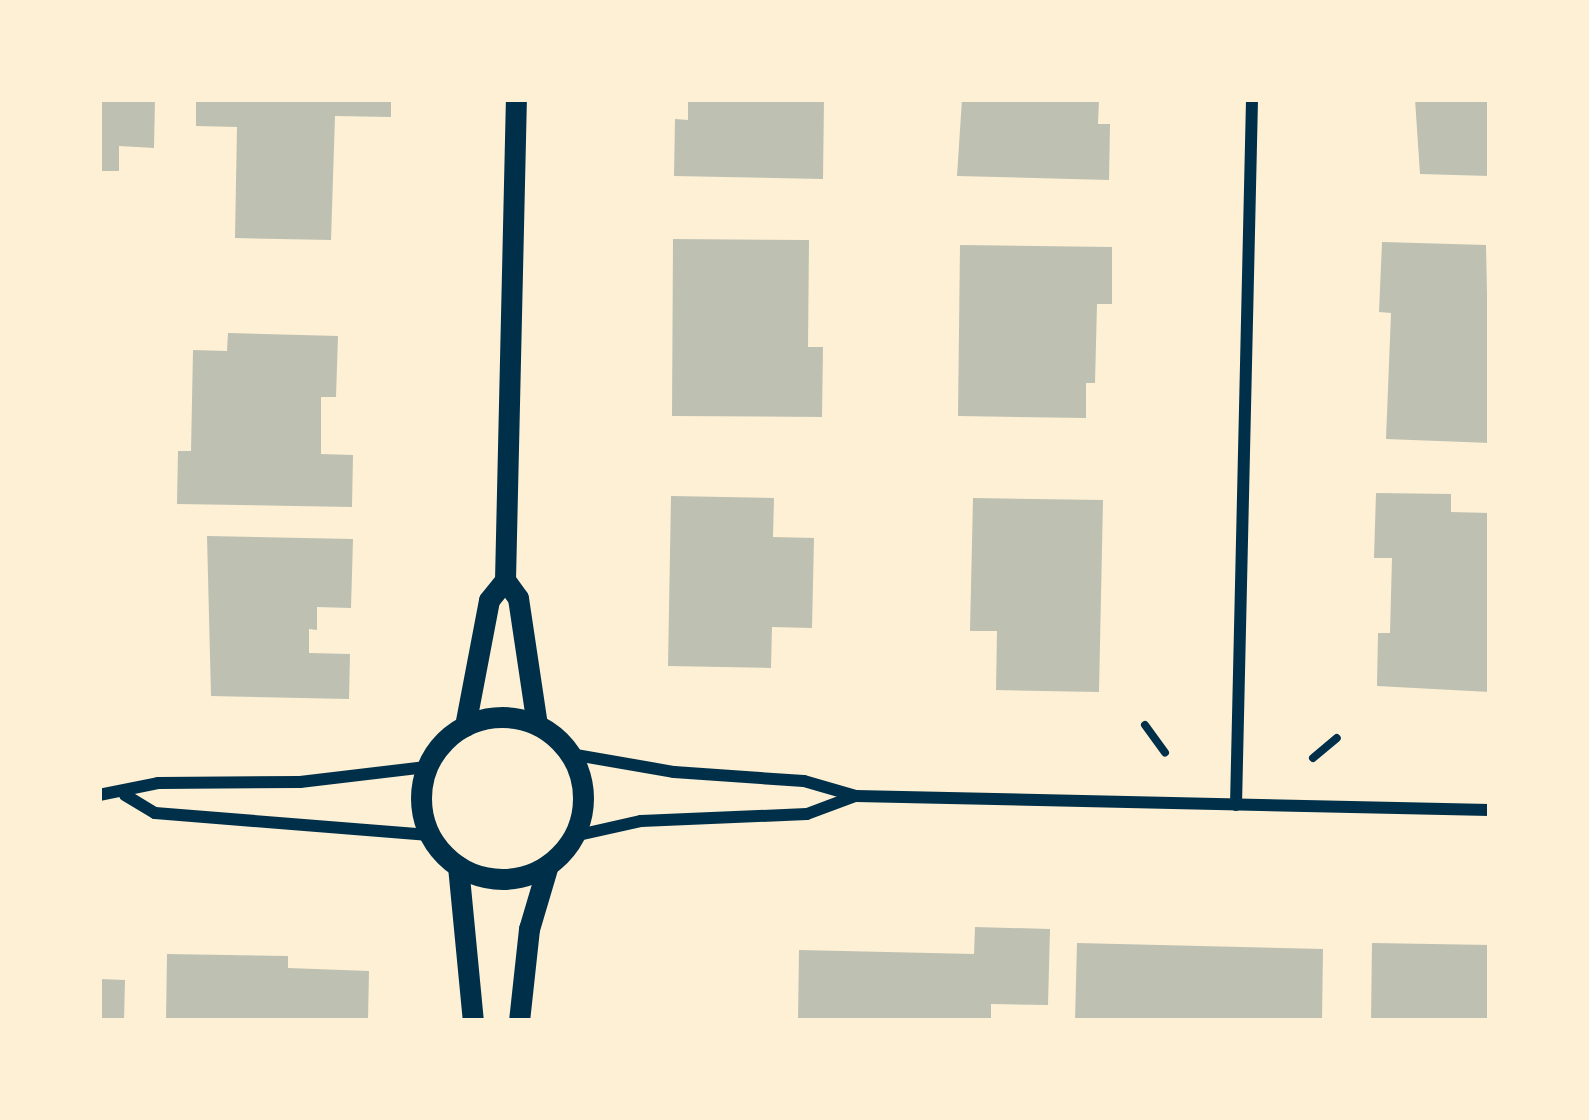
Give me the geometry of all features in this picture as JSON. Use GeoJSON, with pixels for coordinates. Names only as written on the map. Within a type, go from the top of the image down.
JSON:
{"type":"FeatureCollection","features":[{"type":"Feature","properties":{"kind":"street"},"geometry":{"type":"LineString","coordinates":[[516,99],[505,580],[518,598],[537,725]]}},
{"type":"Feature","properties":{"kind":"street"},"geometry":{"type":"LineString","coordinates":[[1236,805],[1252,99]]}},
{"type":"Feature","properties":{"kind":"street"},"geometry":{"type":"LineString","coordinates":[[465,726],[489,600],[505,580]]}},
{"type":"Feature","properties":{"kind":"street"},"geometry":{"type":"LineString","coordinates":[[548,865],[503,879],[458,866],[429,835],[421,813],[426,767],[465,726],[488,719],[537,725],[570,754],[674,772],[804,781],[856,796],[1490,810]]}},
{"type":"Feature","properties":{"kind":"street"},"geometry":{"type":"LineString","coordinates":[[519,1021],[529,929],[548,865],[574,836],[584,803],[570,754]]}},
{"type":"Feature","properties":{"kind":"street"},"geometry":{"type":"LineString","coordinates":[[99,795],[125,795],[158,783],[300,782],[426,767]]}},
{"type":"Feature","properties":{"kind":"street"},"geometry":{"type":"LineString","coordinates":[[125,795],[155,813],[429,835]]}},
{"type":"Feature","properties":{"kind":"street"},"geometry":{"type":"LineString","coordinates":[[574,836],[641,821],[807,814],[856,796]]}},
{"type":"Feature","properties":{"kind":"street"},"geometry":{"type":"LineString","coordinates":[[458,866],[473,1021]]}},
{"type":"Feature","properties":{"kind":"path"},"geometry":{"type":"LineString","coordinates":[[1145,725],[1165,753]]}},
{"type":"Feature","properties":{"kind":"path"},"geometry":{"type":"LineString","coordinates":[[1313,758],[1337,738]]}},
{"type":"Feature","properties":{"kind":"building"},"geometry":{"type":"Polygon","coordinates":[[[99,99],[155,99],[154,148],[119,146],[119,171],[99,171],[99,99]]]}},
{"type":"Feature","properties":{"kind":"building"},"geometry":{"type":"Polygon","coordinates":[[[196,99],[391,99],[391,117],[335,116],[331,240],[235,238],[237,127],[196,126],[196,99]]]}},
{"type":"Feature","properties":{"kind":"building"},"geometry":{"type":"Polygon","coordinates":[[[688,99],[824,99],[823,179],[674,176],[675,119],[688,120],[688,99]]]}},
{"type":"Feature","properties":{"kind":"building"},"geometry":{"type":"Polygon","coordinates":[[[962,99],[1099,99],[1098,124],[1110,124],[1109,180],[957,176],[962,99]]]}},
{"type":"Feature","properties":{"kind":"building"},"geometry":{"type":"Polygon","coordinates":[[[1415,99],[1490,99],[1490,176],[1420,174],[1415,99]]]}},
{"type":"Feature","properties":{"kind":"building"},"geometry":{"type":"Polygon","coordinates":[[[673,239],[809,240],[808,347],[823,347],[822,417],[672,416],[673,239]]]}},
{"type":"Feature","properties":{"kind":"building"},"geometry":{"type":"Polygon","coordinates":[[[1382,242],[1486,245],[1490,443],[1386,439],[1391,313],[1379,312],[1382,242]]]}},
{"type":"Feature","properties":{"kind":"building"},"geometry":{"type":"Polygon","coordinates":[[[960,245],[1112,247],[1112,304],[1097,304],[1095,383],[1086,383],[1086,418],[958,416],[960,245]]]}},
{"type":"Feature","properties":{"kind":"building"},"geometry":{"type":"Polygon","coordinates":[[[228,333],[338,336],[336,397],[321,397],[321,454],[353,455],[352,507],[177,504],[178,451],[191,451],[193,350],[227,351],[228,333]]]}},
{"type":"Feature","properties":{"kind":"building"},"geometry":{"type":"Polygon","coordinates":[[[1376,493],[1451,494],[1451,512],[1490,513],[1490,692],[1377,686],[1378,633],[1390,633],[1392,558],[1374,558],[1376,493]]]}},
{"type":"Feature","properties":{"kind":"building"},"geometry":{"type":"Polygon","coordinates":[[[671,496],[774,498],[773,537],[814,538],[812,628],[772,627],[771,668],[668,666],[671,496]]]}},
{"type":"Feature","properties":{"kind":"building"},"geometry":{"type":"Polygon","coordinates":[[[973,498],[1103,500],[1099,692],[996,690],[997,631],[970,631],[973,498]]]}},
{"type":"Feature","properties":{"kind":"building"},"geometry":{"type":"Polygon","coordinates":[[[207,536],[353,539],[351,608],[317,607],[317,630],[309,629],[309,653],[350,654],[349,699],[211,696],[207,536]]]}},
{"type":"Feature","properties":{"kind":"building"},"geometry":{"type":"Polygon","coordinates":[[[975,927],[1050,929],[1048,1005],[991,1004],[991,1021],[798,1021],[799,950],[974,954],[975,927]]]}},
{"type":"Feature","properties":{"kind":"building"},"geometry":{"type":"Polygon","coordinates":[[[1077,943],[1323,949],[1322,1021],[1075,1021],[1077,943]]]}},
{"type":"Feature","properties":{"kind":"building"},"geometry":{"type":"Polygon","coordinates":[[[1372,943],[1490,945],[1490,1021],[1371,1021],[1372,943]]]}},
{"type":"Feature","properties":{"kind":"building"},"geometry":{"type":"Polygon","coordinates":[[[167,954],[288,956],[288,968],[369,971],[368,1021],[166,1021],[167,954]]]}},
{"type":"Feature","properties":{"kind":"building"},"geometry":{"type":"Polygon","coordinates":[[[99,979],[125,980],[124,1021],[99,1021],[99,979]]]}}]}
